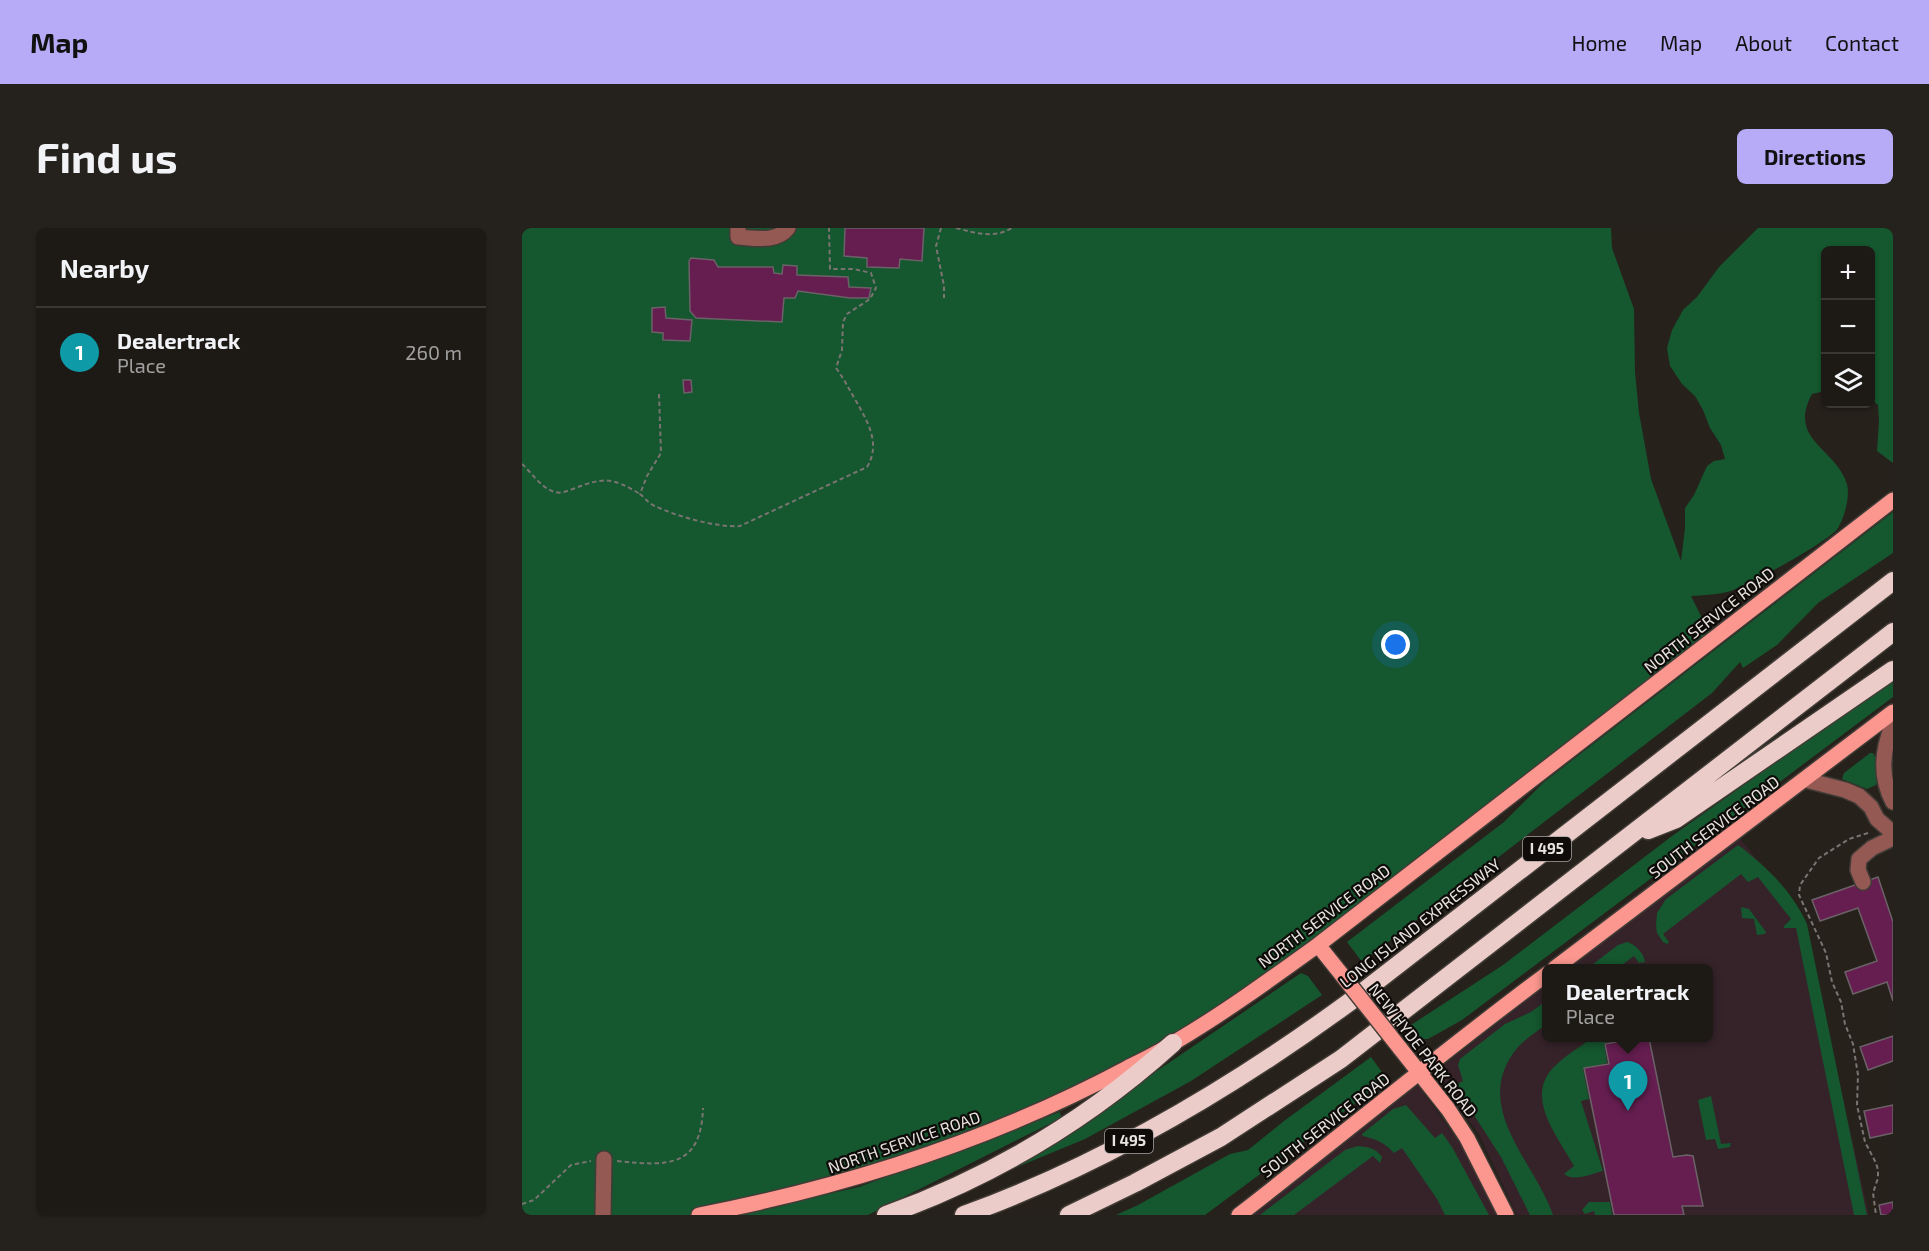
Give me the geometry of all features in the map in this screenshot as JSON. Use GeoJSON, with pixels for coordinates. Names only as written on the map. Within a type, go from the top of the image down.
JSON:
{"type":"FeatureCollection","features":[{"type":"Feature","properties":{"kind":"highway","name":"LONG ISLAND EXPRESSWAY"},"geometry":{"type":"LineString","coordinates":[[964,1215],[1063,1174],[1150,1131],[1276,1055],[1355,998],[1893,581]]}},
{"type":"Feature","properties":{"kind":"highway","name":"I 495"},"geometry":{"type":"LineString","coordinates":[[1069,1215],[1135,1184],[1221,1137],[1341,1059],[1893,632]]}},
{"type":"Feature","properties":{"kind":"highway"},"geometry":{"type":"LineString","coordinates":[[1630,837],[1676,819],[1893,670]]}},
{"type":"Feature","properties":{"kind":"highway"},"geometry":{"type":"LineString","coordinates":[[886,1215],[992,1169],[1044,1139],[1134,1078],[1173,1044]]}},
{"type":"Feature","properties":{"kind":"main road","name":"NORTH SERVICE ROAD"},"geometry":{"type":"LineString","coordinates":[[699,1215],[834,1185],[972,1140],[1058,1103],[1173,1044],[1272,979],[1318,945],[1893,500]]}},
{"type":"Feature","properties":{"kind":"main road","name":"SOUTH SERVICE ROAD"},"geometry":{"type":"LineString","coordinates":[[1562,964],[1893,712]]}},
{"type":"Feature","properties":{"kind":"main road","name":"NEW HYDE PARK ROAD"},"geometry":{"type":"LineString","coordinates":[[1318,945],[1467,1138],[1506,1215]]}},
{"type":"Feature","properties":{"kind":"main road","name":"SOUTH SERVICE ROAD"},"geometry":{"type":"LineString","coordinates":[[1239,1215],[1386,1101],[1418,1072],[1542,978]]}},
{"type":"Feature","properties":{"kind":"street"},"geometry":{"type":"LineString","coordinates":[[738,228],[738,237],[769,239],[788,228]]}},
{"type":"Feature","properties":{"kind":"street"},"geometry":{"type":"LineString","coordinates":[[1866,801],[1891,797],[1884,777],[1883,757],[1886,739],[1893,724]]}},
{"type":"Feature","properties":{"kind":"street"},"geometry":{"type":"LineString","coordinates":[[1806,780],[1853,792],[1866,801],[1877,819],[1890,832],[1859,859],[1858,867],[1863,882]]}},
{"type":"Feature","properties":{"kind":"street"},"geometry":{"type":"LineString","coordinates":[[603,1215],[604,1159]]}},
{"type":"Feature","properties":{"kind":"path"},"geometry":{"type":"LineString","coordinates":[[522,464],[547,488],[556,493],[566,492],[594,480],[615,481],[640,494],[653,506],[727,527],[740,526],[867,467],[873,453],[874,442],[865,415],[847,382],[836,368],[842,350],[843,322],[848,314],[870,299],[876,288],[871,273],[854,269],[831,268],[830,228]]}},
{"type":"Feature","properties":{"kind":"path"},"geometry":{"type":"LineString","coordinates":[[941,228],[936,246],[944,286],[944,298]]}},
{"type":"Feature","properties":{"kind":"path"},"geometry":{"type":"LineString","coordinates":[[956,228],[982,235],[1003,233],[1012,228]]}},
{"type":"Feature","properties":{"kind":"path"},"geometry":{"type":"LineString","coordinates":[[640,494],[646,476],[661,453],[659,394]]}},
{"type":"Feature","properties":{"kind":"path"},"geometry":{"type":"LineString","coordinates":[[1876,1215],[1873,1193],[1878,1170],[1868,1149],[1857,1105],[1858,1075],[1853,1044],[1845,1024],[1841,1002],[1832,982],[1826,953],[1802,902],[1799,890],[1800,885],[1819,858],[1849,839],[1890,832]]}},
{"type":"Feature","properties":{"kind":"path"},"geometry":{"type":"LineString","coordinates":[[522,1204],[534,1200],[577,1162],[604,1159],[665,1164],[681,1159],[699,1137],[703,1108]]}},
{"type":"Feature","properties":{"kind":"shaded area"},"geometry":{"type":"Polygon","coordinates":[[[1738,836],[1797,910],[1804,924],[1869,1215],[1517,1215],[1479,1134],[1434,1073],[1542,988],[1542,1042],[1713,1042],[1713,964],[1572,964],[1738,836]]]}},
{"type":"Feature","properties":{"kind":"shaded area"},"geometry":{"type":"Polygon","coordinates":[[[1418,1085],[1473,1162],[1500,1215],[1253,1215],[1418,1085]]]}},
{"type":"Feature","properties":{"kind":"green space"},"geometry":{"type":"Polygon","coordinates":[[[522,228],[1611,228],[1612,248],[1634,309],[1635,372],[1639,413],[1651,479],[1681,561],[1685,508],[1694,495],[1707,466],[1714,461],[1725,459],[1721,445],[1695,396],[1682,384],[1670,366],[1667,348],[1672,330],[1683,310],[1697,297],[1719,267],[1758,228],[1893,228],[1893,463],[1877,451],[1879,421],[1878,405],[1875,402],[1875,246],[1821,246],[1821,392],[1812,394],[1806,410],[1805,422],[1809,433],[1833,461],[1847,484],[1846,506],[1838,528],[1804,553],[1736,589],[1723,593],[1691,596],[1713,640],[1232,1006],[972,1140],[699,1215],[522,1215],[522,228]]]}},
{"type":"Feature","properties":{"kind":"green space"},"geometry":{"type":"Polygon","coordinates":[[[1893,512],[1893,553],[1818,603],[1777,645],[1743,668],[1740,662],[1712,693],[1362,962],[1347,942],[1504,822],[1544,782],[1893,512]]]}},
{"type":"Feature","properties":{"kind":"green space"},"geometry":{"type":"Polygon","coordinates":[[[1893,679],[1893,697],[1462,1020],[1428,1039],[1421,1039],[1411,1025],[1503,965],[1672,836],[1893,679]]]}},
{"type":"Feature","properties":{"kind":"green space"},"geometry":{"type":"Polygon","coordinates":[[[1870,753],[1875,756],[1877,765],[1876,785],[1867,789],[1842,779],[1844,773],[1870,753]]]}},
{"type":"Feature","properties":{"kind":"green space"},"geometry":{"type":"Polygon","coordinates":[[[1738,845],[1758,861],[1786,890],[1807,924],[1867,1215],[1854,1215],[1796,928],[1784,928],[1791,919],[1758,877],[1748,882],[1741,874],[1663,934],[1669,942],[1667,944],[1657,933],[1657,913],[1666,899],[1738,845]]]}},
{"type":"Feature","properties":{"kind":"green space"},"geometry":{"type":"Polygon","coordinates":[[[1741,907],[1749,909],[1766,932],[1765,934],[1757,935],[1754,919],[1742,918],[1741,907]]]}},
{"type":"Feature","properties":{"kind":"green space"},"geometry":{"type":"Polygon","coordinates":[[[1627,942],[1633,945],[1639,949],[1645,962],[1639,963],[1634,956],[1623,964],[1593,964],[1618,945],[1627,942]]]}},
{"type":"Feature","properties":{"kind":"green space"},"geometry":{"type":"Polygon","coordinates":[[[1301,973],[1308,976],[1322,995],[1191,1081],[1085,1139],[981,1182],[1120,1096],[1301,973]]]}},
{"type":"Feature","properties":{"kind":"green space"},"geometry":{"type":"Polygon","coordinates":[[[1542,1004],[1542,1028],[1518,1047],[1505,1069],[1500,1090],[1503,1112],[1510,1132],[1553,1215],[1530,1215],[1501,1157],[1459,1092],[1457,1084],[1463,1081],[1458,1065],[1460,1059],[1505,1024],[1531,1012],[1542,1004]]]}},
{"type":"Feature","properties":{"kind":"green space"},"geometry":{"type":"Polygon","coordinates":[[[1586,1042],[1610,1042],[1604,1043],[1607,1063],[1583,1069],[1589,1099],[1581,1101],[1603,1171],[1583,1177],[1564,1174],[1574,1166],[1553,1130],[1543,1103],[1542,1090],[1546,1078],[1568,1055],[1586,1042]]]}},
{"type":"Feature","properties":{"kind":"green space"},"geometry":{"type":"Polygon","coordinates":[[[1371,1057],[1384,1075],[1384,1082],[1205,1215],[1116,1215],[1230,1154],[1248,1150],[1371,1057]]]}},
{"type":"Feature","properties":{"kind":"green space"},"geometry":{"type":"Polygon","coordinates":[[[1711,1096],[1721,1144],[1731,1143],[1730,1147],[1718,1149],[1715,1139],[1706,1140],[1698,1100],[1711,1096]]]}},
{"type":"Feature","properties":{"kind":"green space"},"geometry":{"type":"Polygon","coordinates":[[[1406,1105],[1435,1138],[1442,1133],[1489,1215],[1445,1215],[1437,1199],[1402,1148],[1394,1153],[1380,1142],[1363,1136],[1362,1134],[1393,1109],[1406,1105]]]}},
{"type":"Feature","properties":{"kind":"green space"},"geometry":{"type":"Polygon","coordinates":[[[1060,1112],[1061,1118],[868,1215],[735,1215],[859,1187],[1060,1112]]]}},
{"type":"Feature","properties":{"kind":"green space"},"geometry":{"type":"Polygon","coordinates":[[[1358,1146],[1377,1152],[1382,1157],[1380,1163],[1373,1156],[1294,1215],[1260,1215],[1345,1150],[1358,1146]]]}},
{"type":"Feature","properties":{"kind":"green space"},"geometry":{"type":"Polygon","coordinates":[[[1589,1202],[1610,1202],[1612,1215],[1595,1215],[1594,1211],[1585,1214],[1582,1210],[1589,1202]]]}},
{"type":"Feature","properties":{"kind":"building"},"geometry":{"type":"Polygon","coordinates":[[[845,228],[924,228],[922,261],[900,259],[899,268],[867,267],[867,258],[844,256],[845,228]]]}},
{"type":"Feature","properties":{"kind":"building"},"geometry":{"type":"Polygon","coordinates":[[[691,258],[714,260],[718,267],[773,267],[774,273],[782,274],[783,265],[797,266],[797,275],[848,277],[849,287],[871,288],[869,298],[850,298],[798,291],[795,298],[784,298],[782,322],[696,318],[690,311],[689,261],[691,258]]]}},
{"type":"Feature","properties":{"kind":"building"},"geometry":{"type":"Polygon","coordinates":[[[665,307],[666,318],[692,320],[690,341],[663,340],[663,333],[652,332],[652,308],[665,307]]]}},
{"type":"Feature","properties":{"kind":"building"},"geometry":{"type":"Polygon","coordinates":[[[683,380],[691,380],[692,392],[684,393],[683,380]]]}},
{"type":"Feature","properties":{"kind":"building"},"geometry":{"type":"Polygon","coordinates":[[[1878,877],[1893,922],[1893,1001],[1887,982],[1853,994],[1845,972],[1877,961],[1858,908],[1820,921],[1812,900],[1878,877]]]}},
{"type":"Feature","properties":{"kind":"building"},"geometry":{"type":"Polygon","coordinates":[[[1893,1036],[1893,1061],[1868,1070],[1860,1047],[1893,1036]]]}},
{"type":"Feature","properties":{"kind":"building"},"geometry":{"type":"Polygon","coordinates":[[[1650,1042],[1673,1157],[1693,1156],[1703,1206],[1682,1206],[1684,1215],[1614,1215],[1584,1068],[1609,1064],[1605,1044],[1650,1042]]]}},
{"type":"Feature","properties":{"kind":"building"},"geometry":{"type":"Polygon","coordinates":[[[1893,1105],[1893,1133],[1870,1138],[1864,1111],[1893,1105]]]}},
{"type":"Feature","properties":{"kind":"building"},"geometry":{"type":"Polygon","coordinates":[[[1893,1202],[1893,1215],[1881,1215],[1879,1205],[1893,1202]]]}},
{"type":"Feature","properties":{"kind":"place","name":"Dealertrack"},"geometry":{"type":"Point","coordinates":[1628,1111]}}]}
